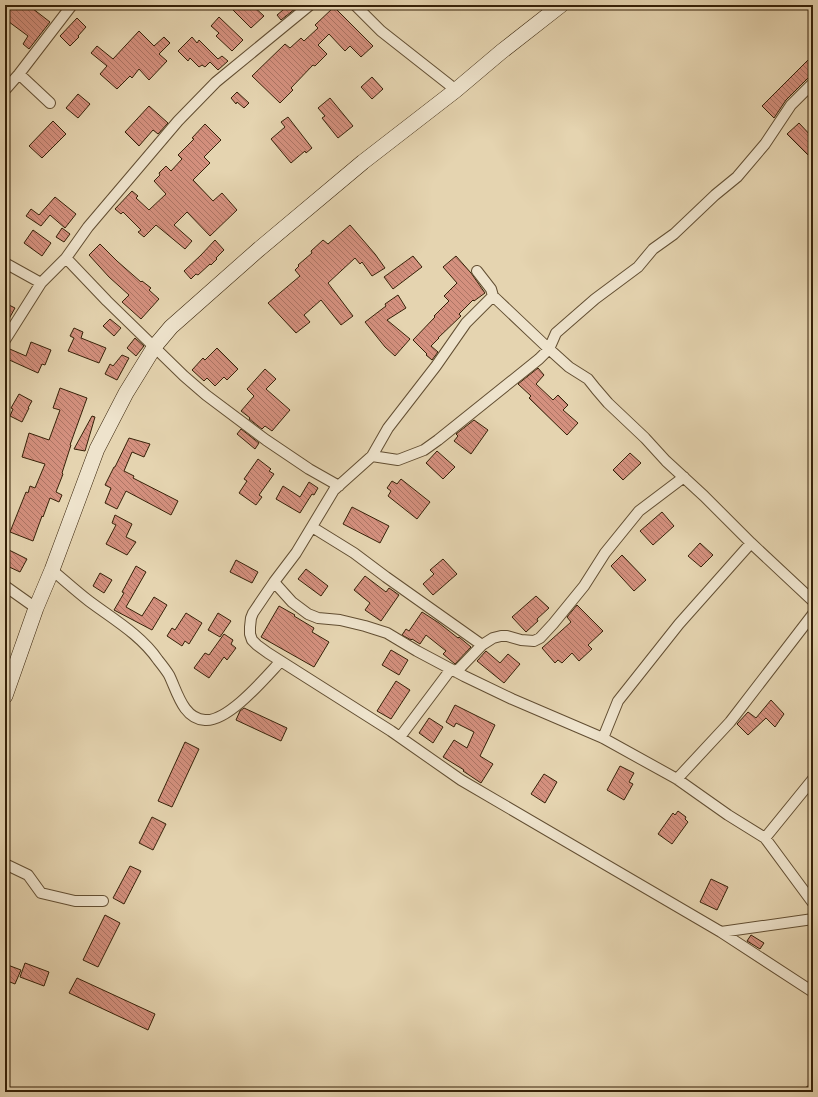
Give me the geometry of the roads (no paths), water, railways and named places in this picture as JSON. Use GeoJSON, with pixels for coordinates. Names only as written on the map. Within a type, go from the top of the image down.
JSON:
{"type":"FeatureCollection","features":[{"type":"Feature","properties":{"kind":"main road"},"geometry":{"type":"LineString","coordinates":[[5,696],[36,608],[52,570],[97,449],[126,393],[155,346],[171,327],[258,250],[363,162],[456,90],[561,5]]}},
{"type":"Feature","properties":{"kind":"street"},"geometry":{"type":"LineString","coordinates":[[5,90],[62,20],[72,5]]}},
{"type":"Feature","properties":{"kind":"street"},"geometry":{"type":"LineString","coordinates":[[5,340],[41,283],[66,258],[88,227],[178,121],[216,82],[310,5]]}},
{"type":"Feature","properties":{"kind":"street"},"geometry":{"type":"LineString","coordinates":[[355,5],[381,31],[456,90]]}},
{"type":"Feature","properties":{"kind":"street"},"geometry":{"type":"LineString","coordinates":[[19,74],[50,103]]}},
{"type":"Feature","properties":{"kind":"street"},"geometry":{"type":"LineString","coordinates":[[372,456],[398,460],[424,450],[539,359],[549,349],[556,333],[594,299],[638,267],[653,249],[674,234],[737,177],[765,144],[790,106],[813,83]]}},
{"type":"Feature","properties":{"kind":"street"},"geometry":{"type":"LineString","coordinates":[[66,258],[107,301],[155,346],[184,376],[266,440],[308,469],[339,486]]}},
{"type":"Feature","properties":{"kind":"street"},"geometry":{"type":"LineString","coordinates":[[5,263],[41,283]]}},
{"type":"Feature","properties":{"kind":"street"},"geometry":{"type":"LineString","coordinates":[[476,271],[491,289],[493,296],[549,349],[569,366],[588,379],[596,390],[666,460],[813,601]]}},
{"type":"Feature","properties":{"kind":"street"},"geometry":{"type":"LineString","coordinates":[[493,296],[466,323],[436,366],[388,428],[372,456],[334,490],[296,553],[274,582],[251,618],[250,631],[252,640],[256,645],[280,662],[400,737],[461,780],[721,932],[813,992]]}},
{"type":"Feature","properties":{"kind":"street"},"geometry":{"type":"LineString","coordinates":[[400,737],[454,670],[482,645],[493,638],[501,636],[534,641],[540,638],[584,586],[605,553],[639,511],[684,477]]}},
{"type":"Feature","properties":{"kind":"street"},"geometry":{"type":"LineString","coordinates":[[312,526],[354,553],[482,645]]}},
{"type":"Feature","properties":{"kind":"street"},"geometry":{"type":"LineString","coordinates":[[603,738],[618,701],[679,624],[750,542]]}},
{"type":"Feature","properties":{"kind":"street"},"geometry":{"type":"LineString","coordinates":[[52,570],[88,601],[136,636],[157,658],[168,674],[186,709],[199,719],[206,720],[219,718],[245,699],[280,662]]}},
{"type":"Feature","properties":{"kind":"street"},"geometry":{"type":"LineString","coordinates":[[274,582],[292,602],[308,614],[318,618],[340,620],[365,626],[386,633],[454,670],[519,702],[603,738],[677,779],[728,815],[765,838],[813,903]]}},
{"type":"Feature","properties":{"kind":"street"},"geometry":{"type":"LineString","coordinates":[[5,586],[36,608]]}},
{"type":"Feature","properties":{"kind":"street"},"geometry":{"type":"LineString","coordinates":[[677,779],[730,722],[813,614]]}},
{"type":"Feature","properties":{"kind":"street"},"geometry":{"type":"LineString","coordinates":[[765,838],[813,779]]}},
{"type":"Feature","properties":{"kind":"street"},"geometry":{"type":"LineString","coordinates":[[5,864],[28,875],[41,892],[75,901],[103,901]]}},
{"type":"Feature","properties":{"kind":"street"},"geometry":{"type":"LineString","coordinates":[[721,932],[813,919]]}},
{"type":"Feature","properties":{"kind":"street"},"geometry":{"type":"LineString","coordinates":[[809,1092],[813,1089]]}}]}
